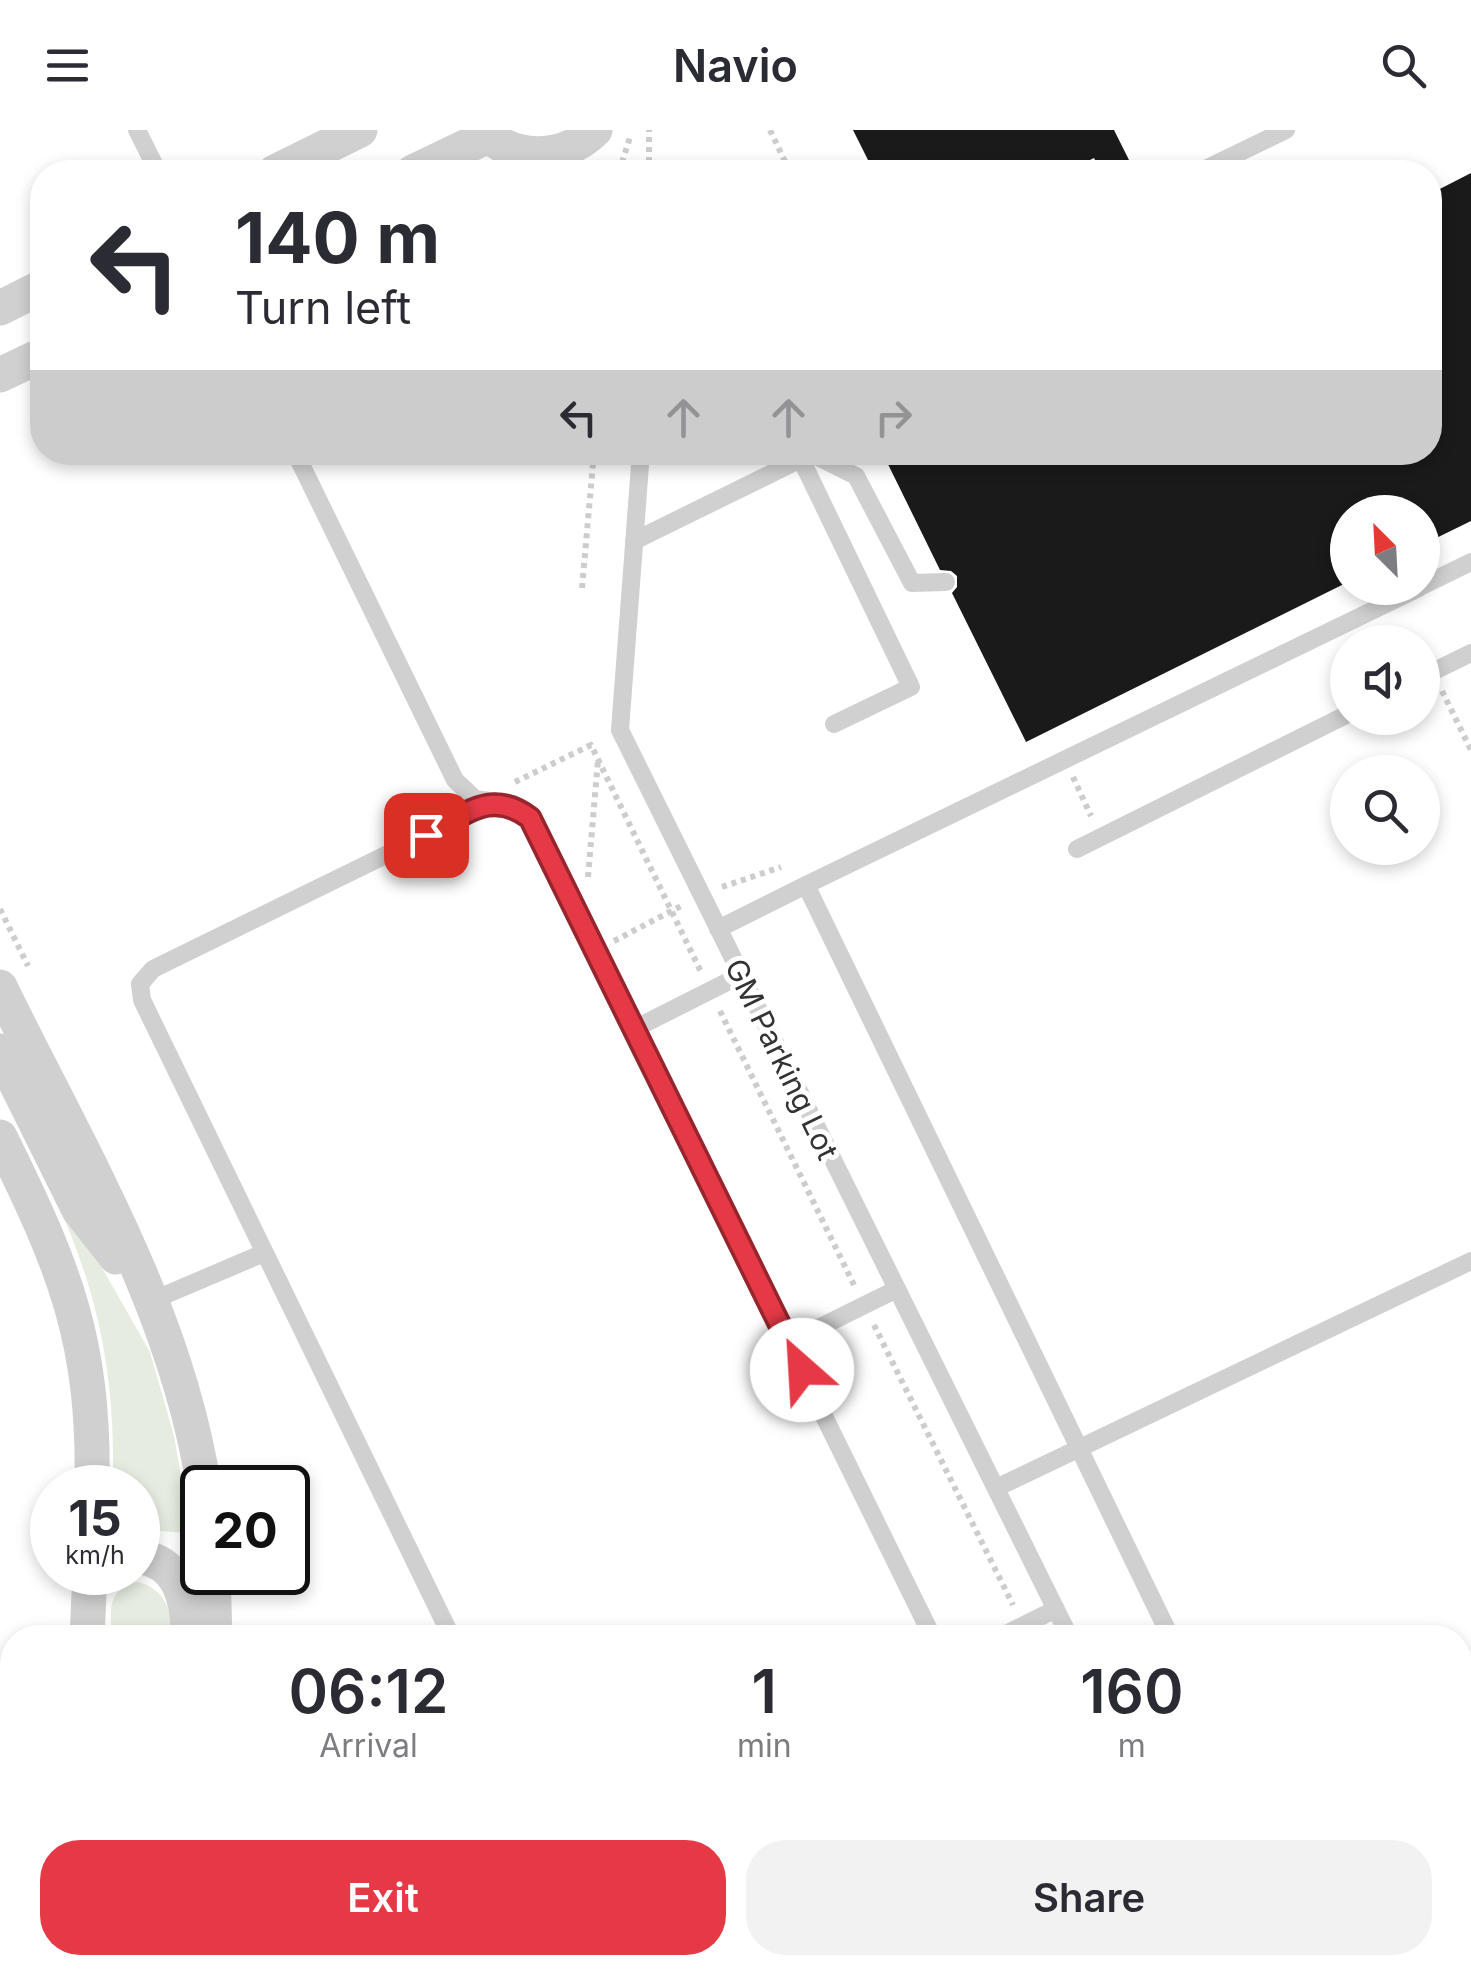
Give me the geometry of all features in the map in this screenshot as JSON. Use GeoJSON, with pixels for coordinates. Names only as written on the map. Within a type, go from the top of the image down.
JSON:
{"type":"FeatureCollection","features":[{"type":"Feature","properties":{"kind":"street"},"geometry":{"type":"LineString","coordinates":[[299,160],[360,130]]}},
{"type":"Feature","properties":{"kind":"street"},"geometry":{"type":"LineString","coordinates":[[435,160],[485,133],[523,153],[544,154],[566,150],[595,130]]}},
{"type":"Feature","properties":{"kind":"street"},"geometry":{"type":"LineString","coordinates":[[0,308],[30,293]]}},
{"type":"Feature","properties":{"kind":"street"},"geometry":{"type":"LineString","coordinates":[[0,376],[30,360]]}},
{"type":"Feature","properties":{"kind":"street"},"geometry":{"type":"LineString","coordinates":[[0,987],[151,1301],[190,1417],[199,1465]]}},
{"type":"Feature","properties":{"kind":"street"},"geometry":{"type":"LineString","coordinates":[[0,1052],[79,1210],[151,1301]]}},
{"type":"Feature","properties":{"kind":"street"},"geometry":{"type":"LineString","coordinates":[[0,1136],[60,1263],[77,1316],[92,1408],[92,1465]]}},
{"type":"Feature","properties":{"kind":"street"},"geometry":{"type":"LineString","coordinates":[[160,1562],[180,1584],[186,1625]]}},
{"type":"Feature","properties":{"kind":"street"},"geometry":{"type":"LineString","coordinates":[[89,1625],[91,1595]]}},
{"type":"Feature","properties":{"kind":"street"},"geometry":{"type":"LineString","coordinates":[[215,1595],[216,1625]]}},
{"type":"Feature","properties":{"kind":"lane"},"geometry":{"type":"LineString","coordinates":[[137,130],[152,160]]}},
{"type":"Feature","properties":{"kind":"lane"},"geometry":{"type":"LineString","coordinates":[[1223,160],[1286,130]]}},
{"type":"Feature","properties":{"kind":"lane"},"geometry":{"type":"LineString","coordinates":[[300,465],[455,780],[476,799],[512,804],[530,818],[926,1625]]}},
{"type":"Feature","properties":{"kind":"lane","name":"GM Parking Lot"},"geometry":{"type":"LineString","coordinates":[[640,465],[620,730],[1064,1625]]}},
{"type":"Feature","properties":{"kind":"lane"},"geometry":{"type":"LineString","coordinates":[[634,541],[789,465]]}},
{"type":"Feature","properties":{"kind":"lane"},"geometry":{"type":"LineString","coordinates":[[813,465],[910,687],[834,724]]}},
{"type":"Feature","properties":{"kind":"lane"},"geometry":{"type":"LineString","coordinates":[[831,465],[856,476],[912,583],[946,582]]}},
{"type":"Feature","properties":{"kind":"lane"},"geometry":{"type":"LineString","coordinates":[[1440,578],[1471,562]]}},
{"type":"Feature","properties":{"kind":"lane"},"geometry":{"type":"LineString","coordinates":[[718,929],[1384,605]]}},
{"type":"Feature","properties":{"kind":"lane"},"geometry":{"type":"LineString","coordinates":[[1440,668],[1471,653]]}},
{"type":"Feature","properties":{"kind":"lane"},"geometry":{"type":"LineString","coordinates":[[1077,850],[1330,723]]}},
{"type":"Feature","properties":{"kind":"lane"},"geometry":{"type":"LineString","coordinates":[[446,1625],[142,1000],[140,984],[153,969],[494,802]]}},
{"type":"Feature","properties":{"kind":"lane"},"geometry":{"type":"LineString","coordinates":[[806,885],[1165,1625]]}},
{"type":"Feature","properties":{"kind":"lane"},"geometry":{"type":"LineString","coordinates":[[634,1029],[741,975]]}},
{"type":"Feature","properties":{"kind":"lane"},"geometry":{"type":"LineString","coordinates":[[151,1301],[264,1254]]}},
{"type":"Feature","properties":{"kind":"lane"},"geometry":{"type":"LineString","coordinates":[[996,1488],[1471,1261]]}},
{"type":"Feature","properties":{"kind":"lane"},"geometry":{"type":"LineString","coordinates":[[788,1343],[896,1290]]}},
{"type":"Feature","properties":{"kind":"lane"},"geometry":{"type":"LineString","coordinates":[[1025,1625],[1056,1609]]}},
{"type":"Feature","properties":{"kind":"path"},"geometry":{"type":"LineString","coordinates":[[649,130],[649,160]]}},
{"type":"Feature","properties":{"kind":"path"},"geometry":{"type":"LineString","coordinates":[[770,130],[784,160]]}},
{"type":"Feature","properties":{"kind":"path"},"geometry":{"type":"LineString","coordinates":[[623,160],[631,134]]}},
{"type":"Feature","properties":{"kind":"path"},"geometry":{"type":"LineString","coordinates":[[582,588],[593,465]]}},
{"type":"Feature","properties":{"kind":"path"},"geometry":{"type":"LineString","coordinates":[[1440,695],[1471,750]]}},
{"type":"Feature","properties":{"kind":"path"},"geometry":{"type":"LineString","coordinates":[[595,893],[588,878],[600,740]]}},
{"type":"Feature","properties":{"kind":"path"},"geometry":{"type":"LineString","coordinates":[[494,802],[515,782],[591,745],[1023,1625]]}},
{"type":"Feature","properties":{"kind":"path"},"geometry":{"type":"LineString","coordinates":[[1072,776],[1102,837]]}},
{"type":"Feature","properties":{"kind":"path"},"geometry":{"type":"LineString","coordinates":[[596,952],[702,896],[786,864]]}},
{"type":"Feature","properties":{"kind":"path"},"geometry":{"type":"LineString","coordinates":[[610,924],[625,954]]}},
{"type":"Feature","properties":{"kind":"shaded area"},"geometry":{"type":"Polygon","coordinates":[[[63,1216],[77,1224],[150,1352],[180,1471],[180,1532],[160,1531],[160,1465],[113,1465],[104,1349],[77,1250],[63,1216]]]}},
{"type":"Feature","properties":{"kind":"shaded area"},"geometry":{"type":"Polygon","coordinates":[[[160,1595],[174,1625],[112,1625],[115,1596],[160,1595]]]}},
{"type":"Feature","properties":{"kind":"building"},"geometry":{"type":"Polygon","coordinates":[[[853,130],[1114,130],[1129,160],[1094,158],[868,160],[853,130]]]}},
{"type":"Feature","properties":{"kind":"building"},"geometry":{"type":"Polygon","coordinates":[[[1471,173],[1471,521],[1440,536],[1440,495],[1330,495],[1330,591],[1026,742],[952,593],[957,587],[957,576],[940,570],[888,465],[1442,465],[1442,188],[1471,173]]]}},
{"type":"Feature","properties":{"kind":"route"},"geometry":{"type":"LineString","coordinates":[[426,835],[494,802],[512,804],[530,818],[802,1370]]}}]}
